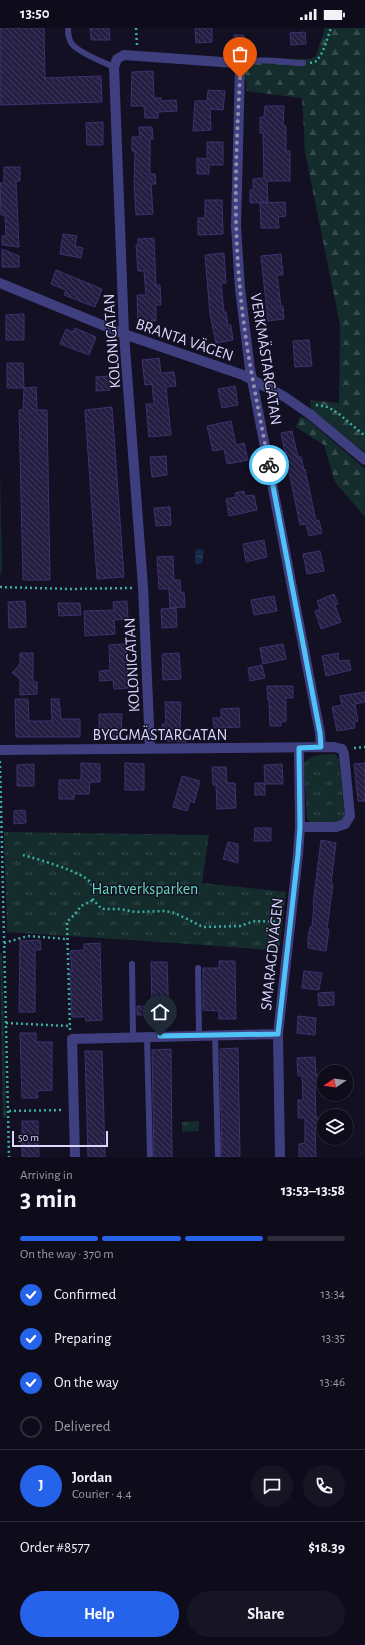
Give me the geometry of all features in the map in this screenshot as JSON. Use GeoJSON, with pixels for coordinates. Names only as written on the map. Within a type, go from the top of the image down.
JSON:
{"type":"FeatureCollection","features":[{"type":"Feature","properties":{"kind":"street"},"geometry":{"type":"LineString","coordinates":[[114,67],[117,59],[124,55],[236,63],[240,67]]}},
{"type":"Feature","properties":{"kind":"street","name":"KOLONIGATAN"},"geometry":{"type":"LineString","coordinates":[[114,67],[124,334],[142,587],[150,748]]}},
{"type":"Feature","properties":{"kind":"street","name":"VERKMÄSTARGATAN"},"geometry":{"type":"LineString","coordinates":[[240,67],[236,226],[240,289],[253,380],[320,733],[321,747]]}},
{"type":"Feature","properties":{"kind":"street","name":"BRANTA VÄGEN"},"geometry":{"type":"LineString","coordinates":[[0,283],[124,334],[244,375],[285,397],[311,414],[365,460]]}},
{"type":"Feature","properties":{"kind":"street"},"geometry":{"type":"LineString","coordinates":[[300,827],[336,827],[345,824],[350,816],[344,754],[342,749],[334,747],[321,747]]}},
{"type":"Feature","properties":{"kind":"street","name":"BYGGMÄSTARGATAN"},"geometry":{"type":"LineString","coordinates":[[0,750],[321,747]]}},
{"type":"Feature","properties":{"kind":"street","name":"SMARAGDVÄGEN"},"geometry":{"type":"LineString","coordinates":[[280,1157],[278,1034],[300,827],[299,748]]}},
{"type":"Feature","properties":{"kind":"street"},"geometry":{"type":"LineString","coordinates":[[75,1157],[72,1039],[215,1034],[278,1034]]}},
{"type":"Feature","properties":{"kind":"lane"},"geometry":{"type":"LineString","coordinates":[[68,28],[68,35],[72,44],[79,50],[114,67]]}},
{"type":"Feature","properties":{"kind":"lane"},"geometry":{"type":"LineString","coordinates":[[240,67],[246,63],[267,61],[303,63]]}},
{"type":"Feature","properties":{"kind":"lane"},"geometry":{"type":"LineString","coordinates":[[132,964],[133,1036]]}},
{"type":"Feature","properties":{"kind":"lane"},"geometry":{"type":"LineString","coordinates":[[198,968],[199,1035]]}},
{"type":"Feature","properties":{"kind":"lane"},"geometry":{"type":"LineString","coordinates":[[215,1034],[218,1157]]}},
{"type":"Feature","properties":{"kind":"lane"},"geometry":{"type":"LineString","coordinates":[[147,1036],[150,1157]]}},
{"type":"Feature","properties":{"kind":"path"},"geometry":{"type":"LineString","coordinates":[[136,28],[138,56]]}},
{"type":"Feature","properties":{"kind":"path"},"geometry":{"type":"LineString","coordinates":[[303,63],[317,61],[323,51],[331,28]]}},
{"type":"Feature","properties":{"kind":"path"},"geometry":{"type":"LineString","coordinates":[[0,587],[71,589],[142,587]]}},
{"type":"Feature","properties":{"kind":"path"},"geometry":{"type":"LineString","coordinates":[[0,750],[0,828],[9,1157]]}},
{"type":"Feature","properties":{"kind":"path"},"geometry":{"type":"LineString","coordinates":[[23,855],[75,873],[90,881],[95,893],[93,900],[81,906],[67,922],[66,939],[69,1026],[72,1039]]}},
{"type":"Feature","properties":{"kind":"path"},"geometry":{"type":"LineString","coordinates":[[93,900],[102,908],[120,909],[134,912],[165,910],[203,927],[240,926],[255,921],[289,922]]}},
{"type":"Feature","properties":{"kind":"path"},"geometry":{"type":"LineString","coordinates":[[4,943],[28,936],[66,939]]}},
{"type":"Feature","properties":{"kind":"path"},"geometry":{"type":"LineString","coordinates":[[6,1023],[69,1026]]}},
{"type":"Feature","properties":{"kind":"path"},"geometry":{"type":"LineString","coordinates":[[8,1111],[73,1109]]}},
{"type":"Feature","properties":{"kind":"green space"},"geometry":{"type":"Polygon","coordinates":[[[325,28],[365,28],[365,453],[311,409],[310,400],[339,403],[340,325],[305,152],[302,98],[247,91],[245,73],[247,58],[311,59],[316,56],[325,28]]]}},
{"type":"Feature","properties":{"kind":"green space"},"geometry":{"type":"Polygon","coordinates":[[[300,417],[306,418],[365,469],[365,517],[335,482],[324,445],[296,427],[300,417]]]}},
{"type":"Feature","properties":{"kind":"green space"},"geometry":{"type":"Polygon","coordinates":[[[0,470],[2,571],[0,575],[0,470]]]}},
{"type":"Feature","properties":{"kind":"green space"},"geometry":{"type":"Polygon","coordinates":[[[335,754],[339,759],[345,816],[342,821],[337,823],[310,822],[307,819],[304,765],[309,758],[335,754]]]}},
{"type":"Feature","properties":{"kind":"green space","name":"Hantverksparken"},"geometry":{"type":"Polygon","coordinates":[[[4,832],[209,835],[202,883],[286,892],[279,951],[7,932],[4,832]]]}},
{"type":"Feature","properties":{"kind":"green space"},"geometry":{"type":"Polygon","coordinates":[[[0,953],[2,953],[6,1117],[3,1118],[0,953]]]}},
{"type":"Feature","properties":{"kind":"green space"},"geometry":{"type":"Polygon","coordinates":[[[199,1121],[199,1131],[182,1132],[182,1122],[199,1121]]]}},
{"type":"Feature","properties":{"kind":"water"},"geometry":{"type":"Polygon","coordinates":[[[198,549],[204,550],[202,563],[197,565],[195,562],[195,552],[198,549]]]}},
{"type":"Feature","properties":{"kind":"building"},"geometry":{"type":"Polygon","coordinates":[[[0,28],[44,28],[45,78],[101,76],[102,102],[0,105],[0,28]]]}},
{"type":"Feature","properties":{"kind":"building"},"geometry":{"type":"Polygon","coordinates":[[[90,28],[109,28],[110,40],[91,40],[90,28]]]}},
{"type":"Feature","properties":{"kind":"building"},"geometry":{"type":"Polygon","coordinates":[[[195,28],[212,28],[212,42],[196,43],[195,28]]]}},
{"type":"Feature","properties":{"kind":"building"},"geometry":{"type":"Polygon","coordinates":[[[305,32],[306,44],[291,45],[290,33],[305,32]]]}},
{"type":"Feature","properties":{"kind":"building"},"geometry":{"type":"Polygon","coordinates":[[[234,35],[244,35],[244,48],[234,48],[234,35]]]}},
{"type":"Feature","properties":{"kind":"building"},"geometry":{"type":"Polygon","coordinates":[[[153,71],[154,98],[161,98],[161,101],[176,100],[177,111],[158,112],[158,118],[145,118],[144,106],[131,106],[132,72],[153,71]]]}},
{"type":"Feature","properties":{"kind":"building"},"geometry":{"type":"Polygon","coordinates":[[[208,90],[225,91],[223,110],[210,109],[211,130],[193,131],[195,101],[207,101],[208,90]]]}},
{"type":"Feature","properties":{"kind":"building"},"geometry":{"type":"Polygon","coordinates":[[[265,106],[284,106],[283,126],[286,126],[286,151],[290,151],[290,181],[267,181],[268,202],[250,203],[250,190],[253,190],[253,179],[264,178],[263,133],[260,133],[260,117],[264,117],[265,106]]]}},
{"type":"Feature","properties":{"kind":"building"},"geometry":{"type":"Polygon","coordinates":[[[103,122],[103,145],[87,145],[86,123],[103,122]]]}},
{"type":"Feature","properties":{"kind":"building"},"geometry":{"type":"Polygon","coordinates":[[[139,127],[152,127],[153,139],[150,139],[150,174],[155,174],[156,184],[151,184],[153,214],[136,215],[134,183],[135,151],[132,151],[132,137],[140,137],[139,127]]]}},
{"type":"Feature","properties":{"kind":"building"},"geometry":{"type":"Polygon","coordinates":[[[207,142],[223,142],[223,165],[209,165],[209,174],[197,174],[197,158],[207,159],[207,142]]]}},
{"type":"Feature","properties":{"kind":"building"},"geometry":{"type":"Polygon","coordinates":[[[4,167],[20,167],[20,181],[16,181],[19,247],[2,245],[2,236],[6,236],[5,215],[1,215],[0,183],[4,183],[4,167]]]}},
{"type":"Feature","properties":{"kind":"building"},"geometry":{"type":"Polygon","coordinates":[[[205,200],[222,200],[223,234],[198,235],[198,218],[205,218],[205,200]]]}},
{"type":"Feature","properties":{"kind":"building"},"geometry":{"type":"Polygon","coordinates":[[[285,202],[286,216],[278,217],[279,228],[261,228],[260,203],[285,202]]]}},
{"type":"Feature","properties":{"kind":"building"},"geometry":{"type":"Polygon","coordinates":[[[63,234],[77,236],[75,246],[83,248],[81,258],[60,254],[63,234]]]}},
{"type":"Feature","properties":{"kind":"building"},"geometry":{"type":"Polygon","coordinates":[[[154,238],[156,285],[160,285],[161,305],[156,305],[156,321],[138,321],[137,295],[146,295],[144,271],[138,271],[136,245],[138,245],[138,239],[154,238]]]}},
{"type":"Feature","properties":{"kind":"building"},"geometry":{"type":"Polygon","coordinates":[[[2,249],[19,256],[19,267],[2,267],[2,249]]]}},
{"type":"Feature","properties":{"kind":"building"},"geometry":{"type":"Polygon","coordinates":[[[224,253],[226,283],[221,283],[224,312],[226,312],[228,325],[231,325],[233,340],[216,343],[210,314],[205,255],[224,253]]]}},
{"type":"Feature","properties":{"kind":"building"},"geometry":{"type":"Polygon","coordinates":[[[281,254],[283,275],[277,275],[284,319],[268,321],[261,256],[281,254]]]}},
{"type":"Feature","properties":{"kind":"building"},"geometry":{"type":"Polygon","coordinates":[[[56,270],[102,289],[95,307],[64,295],[66,290],[51,284],[56,270]]]}},
{"type":"Feature","properties":{"kind":"building"},"geometry":{"type":"Polygon","coordinates":[[[24,314],[24,340],[6,340],[6,315],[24,314]]]}},
{"type":"Feature","properties":{"kind":"building"},"geometry":{"type":"Polygon","coordinates":[[[75,328],[96,337],[89,355],[60,344],[66,329],[73,332],[75,328]]]}},
{"type":"Feature","properties":{"kind":"building"},"geometry":{"type":"Polygon","coordinates":[[[309,340],[312,366],[295,367],[293,341],[309,340]]]}},
{"type":"Feature","properties":{"kind":"building"},"geometry":{"type":"Polygon","coordinates":[[[159,358],[161,373],[174,372],[176,386],[166,387],[171,435],[149,437],[146,404],[154,404],[152,384],[145,385],[142,360],[159,358]]]}},
{"type":"Feature","properties":{"kind":"building"},"geometry":{"type":"Polygon","coordinates":[[[7,363],[23,363],[24,388],[7,388],[7,363]]]}},
{"type":"Feature","properties":{"kind":"building"},"geometry":{"type":"Polygon","coordinates":[[[109,376],[110,390],[96,391],[96,377],[109,376]]]}},
{"type":"Feature","properties":{"kind":"building"},"geometry":{"type":"Polygon","coordinates":[[[235,386],[238,405],[222,408],[218,389],[235,386]]]}},
{"type":"Feature","properties":{"kind":"building"},"geometry":{"type":"Polygon","coordinates":[[[36,387],[37,410],[47,410],[50,580],[23,580],[19,410],[23,410],[24,388],[36,387]]]}},
{"type":"Feature","properties":{"kind":"building"},"geometry":{"type":"Polygon","coordinates":[[[112,407],[124,577],[97,579],[85,410],[112,407]]]}},
{"type":"Feature","properties":{"kind":"building"},"geometry":{"type":"Polygon","coordinates":[[[231,421],[236,445],[244,443],[248,460],[227,464],[224,449],[213,451],[207,426],[231,421]]]}},
{"type":"Feature","properties":{"kind":"building"},"geometry":{"type":"Polygon","coordinates":[[[292,431],[298,457],[301,457],[304,470],[305,469],[316,521],[319,520],[322,533],[309,536],[306,524],[300,525],[281,433],[292,431]]]}},
{"type":"Feature","properties":{"kind":"building"},"geometry":{"type":"Polygon","coordinates":[[[166,456],[167,475],[152,477],[150,457],[166,456]]]}},
{"type":"Feature","properties":{"kind":"building"},"geometry":{"type":"Polygon","coordinates":[[[244,491],[245,496],[254,495],[257,510],[229,516],[226,499],[236,497],[235,493],[244,491]]]}},
{"type":"Feature","properties":{"kind":"building"},"geometry":{"type":"Polygon","coordinates":[[[170,507],[171,525],[156,526],[154,508],[170,507]]]}},
{"type":"Feature","properties":{"kind":"building"},"geometry":{"type":"Polygon","coordinates":[[[264,540],[267,557],[246,562],[243,544],[264,540]]]}},
{"type":"Feature","properties":{"kind":"building"},"geometry":{"type":"Polygon","coordinates":[[[320,551],[324,571],[307,574],[303,554],[320,551]]]}},
{"type":"Feature","properties":{"kind":"building"},"geometry":{"type":"Polygon","coordinates":[[[173,556],[174,580],[180,580],[181,593],[184,592],[185,607],[170,608],[169,589],[159,589],[157,557],[173,556]]]}},
{"type":"Feature","properties":{"kind":"building"},"geometry":{"type":"Polygon","coordinates":[[[334,594],[338,604],[335,605],[341,622],[321,629],[315,611],[320,609],[317,601],[334,594]]]}},
{"type":"Feature","properties":{"kind":"building"},"geometry":{"type":"Polygon","coordinates":[[[274,596],[277,611],[254,615],[251,600],[274,596]]]}},
{"type":"Feature","properties":{"kind":"building"},"geometry":{"type":"Polygon","coordinates":[[[25,601],[26,627],[9,628],[8,602],[25,601]]]}},
{"type":"Feature","properties":{"kind":"building"},"geometry":{"type":"Polygon","coordinates":[[[127,601],[128,619],[114,620],[115,634],[85,636],[84,611],[114,610],[113,602],[127,601]]]}},
{"type":"Feature","properties":{"kind":"building"},"geometry":{"type":"Polygon","coordinates":[[[58,603],[80,603],[81,615],[59,616],[58,603]]]}},
{"type":"Feature","properties":{"kind":"building"},"geometry":{"type":"Polygon","coordinates":[[[176,608],[177,627],[162,628],[161,609],[176,608]]]}},
{"type":"Feature","properties":{"kind":"building"},"geometry":{"type":"Polygon","coordinates":[[[126,644],[128,688],[114,689],[113,680],[100,681],[99,671],[110,670],[109,645],[126,644]]]}},
{"type":"Feature","properties":{"kind":"building"},"geometry":{"type":"Polygon","coordinates":[[[283,644],[286,659],[263,664],[260,648],[283,644]]]}},
{"type":"Feature","properties":{"kind":"building"},"geometry":{"type":"Polygon","coordinates":[[[20,653],[33,653],[33,682],[37,682],[37,694],[20,695],[20,679],[12,673],[20,664],[20,653]]]}},
{"type":"Feature","properties":{"kind":"building"},"geometry":{"type":"Polygon","coordinates":[[[179,653],[181,679],[163,680],[162,654],[179,653]]]}},
{"type":"Feature","properties":{"kind":"building"},"geometry":{"type":"Polygon","coordinates":[[[338,653],[339,661],[349,660],[351,670],[326,676],[322,656],[338,653]]]}},
{"type":"Feature","properties":{"kind":"building"},"geometry":{"type":"Polygon","coordinates":[[[262,665],[265,678],[250,681],[248,668],[262,665]]]}},
{"type":"Feature","properties":{"kind":"building"},"geometry":{"type":"Polygon","coordinates":[[[267,686],[293,686],[293,698],[286,698],[286,721],[281,722],[281,726],[270,726],[267,686]]]}},
{"type":"Feature","properties":{"kind":"building"},"geometry":{"type":"Polygon","coordinates":[[[365,692],[365,702],[355,704],[358,721],[354,722],[355,728],[337,731],[332,707],[342,705],[340,696],[365,692]]]}},
{"type":"Feature","properties":{"kind":"building"},"geometry":{"type":"Polygon","coordinates":[[[15,699],[28,699],[29,721],[52,721],[51,699],[59,699],[61,719],[80,719],[80,737],[16,737],[15,699]]]}},
{"type":"Feature","properties":{"kind":"building"},"geometry":{"type":"Polygon","coordinates":[[[165,702],[181,702],[180,730],[186,730],[186,742],[167,741],[167,736],[162,736],[162,724],[166,724],[165,702]]]}},
{"type":"Feature","properties":{"kind":"building"},"geometry":{"type":"Polygon","coordinates":[[[239,708],[240,727],[214,728],[213,718],[221,718],[221,709],[239,708]]]}},
{"type":"Feature","properties":{"kind":"building"},"geometry":{"type":"Polygon","coordinates":[[[99,714],[122,714],[121,739],[104,738],[104,728],[99,728],[99,714]]]}},
{"type":"Feature","properties":{"kind":"building"},"geometry":{"type":"Polygon","coordinates":[[[81,763],[100,764],[100,782],[90,782],[89,794],[74,794],[74,799],[59,799],[59,780],[81,780],[81,763]]]}},
{"type":"Feature","properties":{"kind":"building"},"geometry":{"type":"Polygon","coordinates":[[[125,763],[144,764],[144,790],[125,790],[125,763]]]}},
{"type":"Feature","properties":{"kind":"building"},"geometry":{"type":"Polygon","coordinates":[[[365,763],[365,801],[358,801],[354,764],[365,763]]]}},
{"type":"Feature","properties":{"kind":"building"},"geometry":{"type":"Polygon","coordinates":[[[34,764],[34,786],[17,786],[17,765],[34,764]]]}},
{"type":"Feature","properties":{"kind":"building"},"geometry":{"type":"Polygon","coordinates":[[[282,764],[283,784],[265,784],[265,795],[255,795],[255,783],[265,783],[264,765],[282,764]]]}},
{"type":"Feature","properties":{"kind":"building"},"geometry":{"type":"Polygon","coordinates":[[[212,767],[226,767],[227,783],[235,783],[236,808],[217,809],[216,785],[213,785],[212,767]]]}},
{"type":"Feature","properties":{"kind":"building"},"geometry":{"type":"Polygon","coordinates":[[[182,776],[200,781],[194,803],[190,801],[187,811],[173,807],[182,776]]]}},
{"type":"Feature","properties":{"kind":"building"},"geometry":{"type":"Polygon","coordinates":[[[25,810],[26,823],[14,824],[14,811],[25,810]]]}},
{"type":"Feature","properties":{"kind":"building"},"geometry":{"type":"Polygon","coordinates":[[[255,828],[271,828],[271,841],[254,841],[255,828]]]}},
{"type":"Feature","properties":{"kind":"building"},"geometry":{"type":"Polygon","coordinates":[[[321,840],[336,843],[331,883],[333,884],[327,929],[329,929],[326,951],[308,948],[310,927],[312,927],[313,905],[321,840]]]}},
{"type":"Feature","properties":{"kind":"building"},"geometry":{"type":"Polygon","coordinates":[[[228,842],[238,844],[238,863],[223,859],[228,842]]]}},
{"type":"Feature","properties":{"kind":"building"},"geometry":{"type":"Polygon","coordinates":[[[40,940],[41,950],[35,950],[35,1012],[19,1012],[20,941],[40,940]]]}},
{"type":"Feature","properties":{"kind":"building"},"geometry":{"type":"Polygon","coordinates":[[[100,943],[102,1020],[86,1021],[85,1017],[72,1017],[70,970],[72,970],[70,951],[84,950],[84,944],[100,943]]]}},
{"type":"Feature","properties":{"kind":"building"},"geometry":{"type":"Polygon","coordinates":[[[219,961],[235,961],[236,1019],[219,1019],[219,1011],[203,1010],[203,968],[219,968],[219,961]]]}},
{"type":"Feature","properties":{"kind":"building"},"geometry":{"type":"Polygon","coordinates":[[[151,962],[167,962],[169,1020],[153,1020],[153,1015],[137,1015],[137,1006],[152,1006],[151,962]]]}},
{"type":"Feature","properties":{"kind":"building"},"geometry":{"type":"Polygon","coordinates":[[[304,971],[322,973],[319,990],[302,988],[304,971]]]}},
{"type":"Feature","properties":{"kind":"building"},"geometry":{"type":"Polygon","coordinates":[[[334,992],[334,1005],[319,1006],[318,993],[334,992]]]}},
{"type":"Feature","properties":{"kind":"building"},"geometry":{"type":"Polygon","coordinates":[[[298,1016],[316,1018],[315,1035],[297,1033],[298,1016]]]}},
{"type":"Feature","properties":{"kind":"building"},"geometry":{"type":"Polygon","coordinates":[[[20,1033],[36,1033],[36,1042],[52,1042],[52,1090],[37,1091],[38,1098],[22,1098],[20,1033]]]}},
{"type":"Feature","properties":{"kind":"building"},"geometry":{"type":"Polygon","coordinates":[[[238,1048],[240,1157],[222,1157],[220,1049],[238,1048]]]}},
{"type":"Feature","properties":{"kind":"building"},"geometry":{"type":"Polygon","coordinates":[[[171,1049],[172,1157],[154,1157],[152,1050],[171,1049]]]}},
{"type":"Feature","properties":{"kind":"building"},"geometry":{"type":"Polygon","coordinates":[[[85,1051],[102,1051],[105,1157],[88,1157],[85,1051]]]}},
{"type":"Feature","properties":{"kind":"building"},"geometry":{"type":"Polygon","coordinates":[[[315,1057],[317,1075],[317,1088],[315,1088],[317,1118],[317,1128],[315,1128],[316,1157],[299,1157],[299,1144],[305,1143],[305,1118],[298,1118],[298,1100],[303,1100],[302,1076],[298,1076],[297,1058],[315,1057]]]}},
{"type":"Feature","properties":{"kind":"building"},"geometry":{"type":"Polygon","coordinates":[[[22,1121],[38,1121],[39,1157],[22,1157],[22,1121]]]}},
{"type":"Feature","properties":{"kind":"way so far"},"geometry":{"type":"LineString","coordinates":[[240,78],[236,226],[240,289],[250,370],[269,465]]}},
{"type":"Feature","properties":{"kind":"route"},"geometry":{"type":"LineString","coordinates":[[160,1036],[278,1034],[300,827],[299,748],[321,747],[320,733],[269,465]]}}]}
